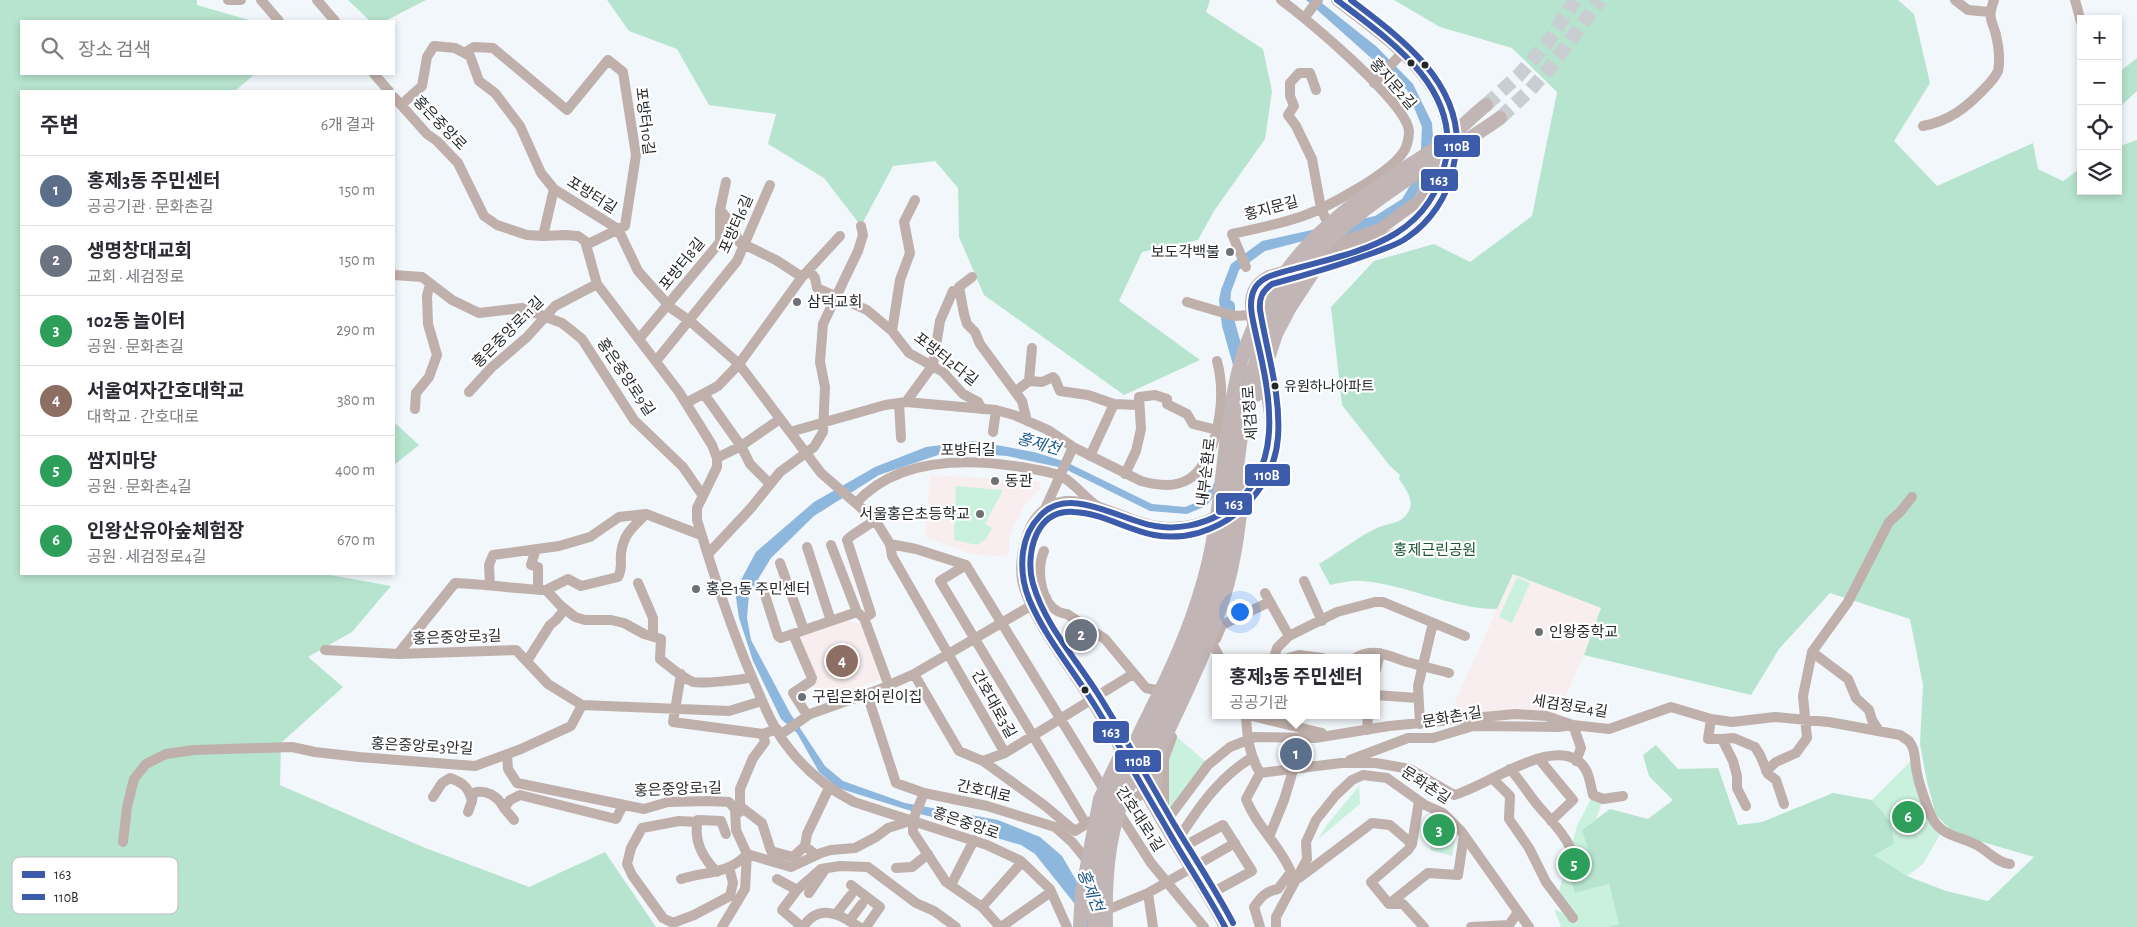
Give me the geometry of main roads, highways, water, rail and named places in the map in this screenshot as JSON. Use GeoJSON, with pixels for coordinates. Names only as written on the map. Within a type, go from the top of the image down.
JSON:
{"type":"FeatureCollection","features":[{"type":"Feature","properties":{"kind":"highway","name":"내부순환로"},"geometry":{"type":"LineString","coordinates":[[1221,533],[1229,416],[1238,374],[1252,331],[1271,294],[1291,265],[1318,232],[1382,183],[1442,143],[1486,105]]}},
{"type":"Feature","properties":{"kind":"highway","name":"내부순환로"},"geometry":{"type":"LineString","coordinates":[[1106,927],[1107,868],[1112,837],[1122,801],[1202,629],[1207,594],[1221,533],[1244,408],[1265,332],[1292,283],[1314,256],[1351,220],[1500,118]]}},
{"type":"Feature","properties":{"kind":"highway"},"geometry":{"type":"LineString","coordinates":[[1153,804],[1160,748],[1205,649],[1225,595],[1238,536],[1253,404],[1276,334],[1306,281],[1351,220]]}},
{"type":"Feature","properties":{"kind":"highway","name":"내부순환로"},"geometry":{"type":"LineString","coordinates":[[1095,927],[1094,907],[1097,866],[1102,834],[1113,794],[1130,753],[1207,594]]}},
{"type":"Feature","properties":{"kind":"highway"},"geometry":{"type":"LineString","coordinates":[[1070,925],[1082,892],[1100,799],[1133,732],[1153,707]]}},
{"type":"Feature","properties":{"kind":"main road"},"geometry":{"type":"LineString","coordinates":[[1252,293],[1260,281],[1269,276],[1339,256],[1392,237],[1404,230],[1428,206],[1439,184],[1448,155],[1449,128],[1439,97],[1415,65],[1400,55],[1337,0]]}},
{"type":"Feature","properties":{"kind":"main road"},"geometry":{"type":"LineString","coordinates":[[1252,293],[1252,286],[1260,272],[1380,229],[1420,200],[1448,155]]}},
{"type":"Feature","properties":{"kind":"main road","name":"세검정로"},"geometry":{"type":"LineString","coordinates":[[1153,804],[1091,699],[1032,605],[1023,581],[1024,551],[1033,524],[1045,509],[1058,503],[1079,502],[1157,527],[1182,526],[1205,522],[1225,512],[1238,502],[1253,486],[1262,469],[1268,450],[1270,429],[1265,382],[1251,315],[1252,293]]}},
{"type":"Feature","properties":{"kind":"main road"},"geometry":{"type":"LineString","coordinates":[[1153,804],[1225,927]]}},
{"type":"Feature","properties":{"kind":"water"},"geometry":{"type":"Polygon","coordinates":[[[1306,0],[1318,0],[1377,47],[1413,84],[1432,123],[1433,138],[1429,173],[1410,205],[1379,224],[1334,233],[1265,251],[1239,270],[1231,292],[1229,323],[1243,373],[1238,426],[1222,487],[1206,506],[1187,514],[1150,511],[1063,468],[1007,456],[947,452],[879,475],[814,516],[771,558],[749,594],[747,618],[751,640],[790,713],[825,766],[843,781],[905,803],[998,820],[1040,837],[1062,856],[1076,880],[1093,927],[1087,927],[1082,913],[1035,854],[1021,845],[997,838],[988,830],[924,815],[838,788],[819,772],[797,733],[781,719],[753,661],[739,618],[735,591],[756,552],[814,502],[875,467],[926,447],[974,441],[1034,452],[1066,462],[1152,504],[1185,507],[1200,501],[1216,481],[1235,372],[1222,326],[1219,300],[1231,264],[1262,241],[1375,216],[1402,199],[1420,169],[1422,127],[1407,90],[1306,0]]]}},
{"type":"Feature","properties":{"kind":"waterway","name":"홍제천"},"geometry":{"type":"LineString","coordinates":[[1340,232],[1379,224],[1385,219]]}},
{"type":"Feature","properties":{"kind":"waterway","name":"홍제천"},"geometry":{"type":"LineString","coordinates":[[1229,306],[1229,323],[1243,373],[1239,411]]}},
{"type":"Feature","properties":{"kind":"tunnel"},"geometry":{"type":"LineString","coordinates":[[1486,105],[1518,76],[1548,42],[1575,0]]}},
{"type":"Feature","properties":{"kind":"tunnel"},"geometry":{"type":"LineString","coordinates":[[1500,118],[1530,90],[1552,65],[1600,0]]}},
{"type":"Feature","properties":{"kind":"place","name":"보도각백불"},"geometry":{"type":"Point","coordinates":[1230,252]}},
{"type":"Feature","properties":{"kind":"place","name":"삼덕교회"},"geometry":{"type":"Point","coordinates":[797,302]}},
{"type":"Feature","properties":{"kind":"place","name":"유원하나아파트"},"geometry":{"type":"Point","coordinates":[1275,386]}},
{"type":"Feature","properties":{"kind":"place","name":"동관"},"geometry":{"type":"Point","coordinates":[995,481]}},
{"type":"Feature","properties":{"kind":"place","name":"서울홍은초등학교"},"geometry":{"type":"Point","coordinates":[980,514]}},
{"type":"Feature","properties":{"kind":"place","name":"홍은1동 주민센터"},"geometry":{"type":"Point","coordinates":[696,589]}},
{"type":"Feature","properties":{"kind":"place","name":"인왕중학교"},"geometry":{"type":"Point","coordinates":[1539,632]}},
{"type":"Feature","properties":{"kind":"place","name":"생명창대교회"},"geometry":{"type":"Point","coordinates":[1081,635]}},
{"type":"Feature","properties":{"kind":"place","name":"서울여자간호대학교"},"geometry":{"type":"Point","coordinates":[842,661]}},
{"type":"Feature","properties":{"kind":"place","name":"구립은화어린이집"},"geometry":{"type":"Point","coordinates":[802,697]}},
{"type":"Feature","properties":{"kind":"place","name":"홍제3동 주민센터"},"geometry":{"type":"Point","coordinates":[1296,754]}},
{"type":"Feature","properties":{"kind":"place","name":"인왕산유아숲체험장"},"geometry":{"type":"Point","coordinates":[1908,817]}},
{"type":"Feature","properties":{"kind":"place","name":"102동 놀이터"},"geometry":{"type":"Point","coordinates":[1439,830]}},
{"type":"Feature","properties":{"kind":"place","name":"쌈지마당"},"geometry":{"type":"Point","coordinates":[1574,864]}},
{"type":"Feature","properties":{"kind":"park label","name":"홍제근린공원"},"geometry":{"type":"Point","coordinates":[1435,550]}}]}
